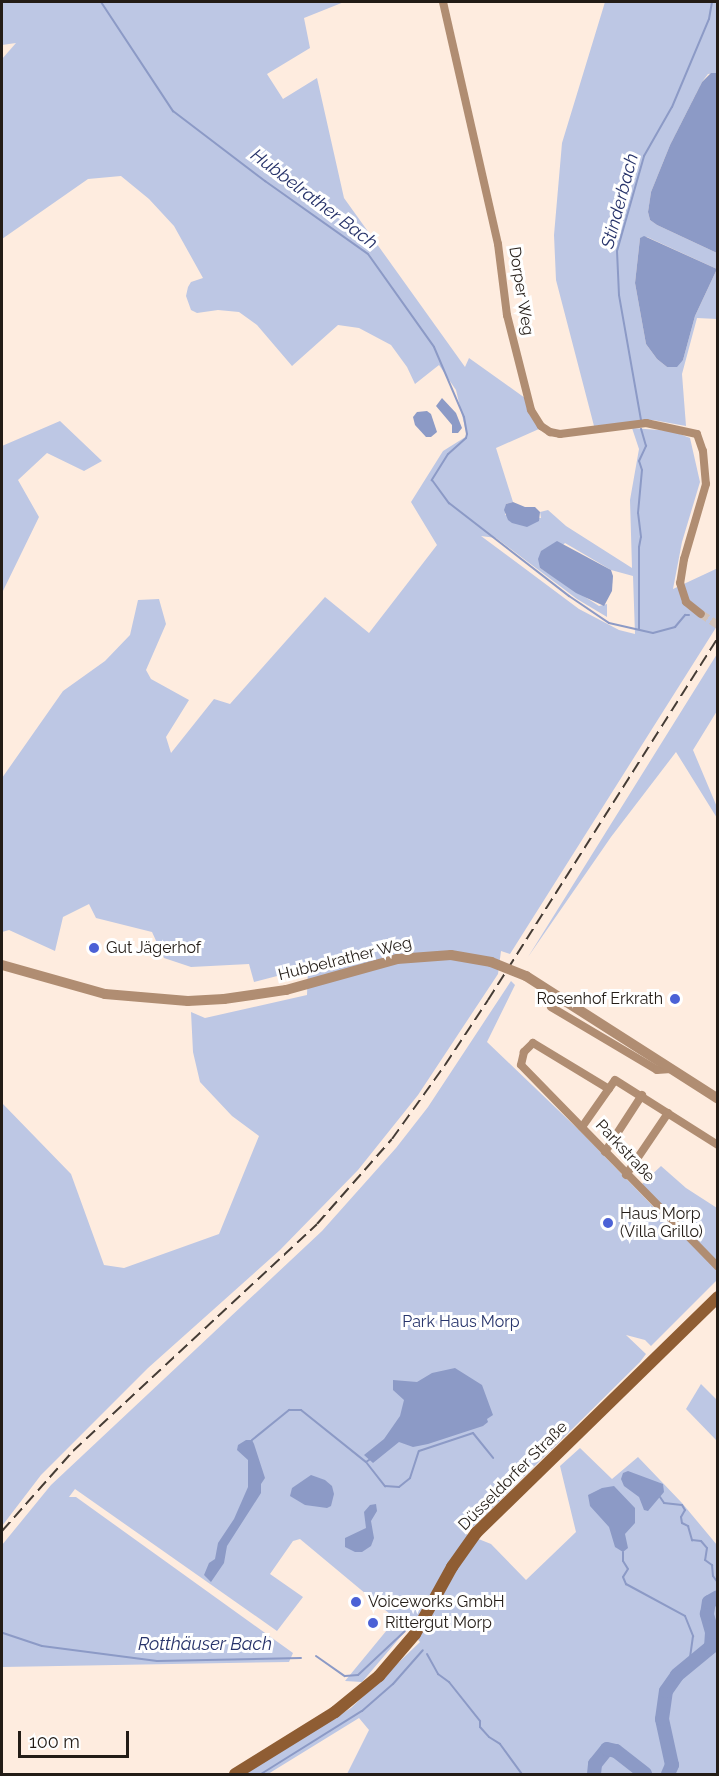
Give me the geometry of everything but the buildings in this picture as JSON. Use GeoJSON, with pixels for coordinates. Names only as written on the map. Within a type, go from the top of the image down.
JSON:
{"type":"FeatureCollection","features":[{"type":"Feature","properties":{"kind":"main road","name":"Düsseldorfer Straße"},"geometry":{"type":"LineString","coordinates":[[235,1774],[335,1712],[379,1676],[415,1634],[452,1567],[476,1533],[717,1297]]}},
{"type":"Feature","properties":{"kind":"street","name":"Dorper Weg"},"geometry":{"type":"LineString","coordinates":[[443,2],[498,244],[507,315],[531,410],[541,426],[550,432],[560,434],[638,424],[654,424],[697,434],[703,451],[706,484],[682,566],[680,583],[686,603],[701,614]]}},
{"type":"Feature","properties":{"kind":"street","name":"Hubbelrather Weg"},"geometry":{"type":"LineString","coordinates":[[2,965],[105,994],[188,1001],[224,999],[285,990],[397,959],[451,955],[490,962],[526,976],[717,1099]]}},
{"type":"Feature","properties":{"kind":"street","name":"Hubbelrather Weg"},"geometry":{"type":"LineString","coordinates":[[551,1007],[657,1071],[671,1069]]}},
{"type":"Feature","properties":{"kind":"street","name":"Parkstraße"},"geometry":{"type":"LineString","coordinates":[[609,1089],[533,1043],[524,1052],[521,1065],[717,1267]]}},
{"type":"Feature","properties":{"kind":"street"},"geometry":{"type":"LineString","coordinates":[[582,1127],[615,1080],[642,1095],[717,1145]]}},
{"type":"Feature","properties":{"kind":"street"},"geometry":{"type":"LineString","coordinates":[[605,1152],[642,1095]]}},
{"type":"Feature","properties":{"kind":"street"},"geometry":{"type":"LineString","coordinates":[[626,1175],[668,1113]]}},
{"type":"Feature","properties":{"kind":"green space"},"geometry":{"type":"Polygon","coordinates":[[[2,2],[344,2],[304,18],[310,48],[267,74],[283,99],[317,78],[344,198],[465,367],[469,358],[525,398],[539,429],[496,448],[513,502],[506,504],[505,515],[541,518],[540,512],[548,510],[566,526],[632,568],[630,500],[639,449],[632,428],[672,431],[690,438],[700,482],[682,542],[673,589],[718,568],[717,626],[510,954],[501,951],[498,974],[418,1095],[358,1170],[280,1250],[148,1368],[41,1475],[2,1526],[2,1103],[71,1174],[104,1265],[124,1268],[219,1234],[259,1136],[232,1116],[200,1082],[193,1052],[191,1012],[205,1018],[307,995],[308,968],[254,982],[249,964],[191,967],[164,958],[152,932],[96,918],[89,904],[63,917],[55,951],[9,930],[2,932],[2,778],[63,691],[105,661],[130,635],[138,600],[159,599],[166,624],[146,670],[151,679],[189,700],[166,737],[171,753],[214,699],[230,704],[325,597],[369,633],[437,545],[411,502],[443,451],[467,436],[456,390],[439,365],[415,384],[407,367],[391,345],[359,328],[338,325],[292,366],[257,325],[239,312],[218,310],[197,313],[191,310],[186,296],[188,287],[191,282],[203,278],[174,226],[149,199],[121,176],[88,179],[2,239],[2,59],[16,43],[2,45],[2,2]],[[481,536],[579,609],[619,630],[635,634],[633,576],[611,570],[565,543],[540,568],[599,606],[607,604],[607,617],[577,599],[496,538],[481,536]]]}},
{"type":"Feature","properties":{"kind":"green space"},"geometry":{"type":"Polygon","coordinates":[[[605,2],[717,2],[717,73],[708,74],[702,82],[670,145],[651,192],[648,212],[650,220],[657,225],[717,253],[717,269],[717,319],[697,318],[682,374],[686,426],[653,420],[594,426],[556,280],[554,235],[562,143],[605,2]],[[647,237],[640,238],[635,283],[646,344],[657,359],[667,367],[683,360],[695,316],[717,269],[647,237]]]}},
{"type":"Feature","properties":{"kind":"green space"},"geometry":{"type":"Polygon","coordinates":[[[60,421],[102,461],[84,471],[47,453],[18,480],[39,517],[2,593],[2,446],[60,421]]]}},
{"type":"Feature","properties":{"kind":"green space"},"geometry":{"type":"Polygon","coordinates":[[[717,654],[717,711],[693,750],[717,807],[717,818],[676,752],[611,837],[528,957],[717,654]]]}},
{"type":"Feature","properties":{"kind":"green space","name":"Park Haus Morp"},"geometry":{"type":"Polygon","coordinates":[[[511,981],[515,985],[487,1042],[581,1132],[676,1230],[642,1184],[661,1166],[686,1188],[717,1208],[717,1280],[651,1346],[645,1340],[626,1335],[646,1354],[640,1362],[466,1534],[491,1544],[526,1580],[576,1532],[560,1466],[580,1448],[612,1479],[638,1457],[682,1503],[717,1545],[717,1774],[347,1774],[369,1730],[359,1718],[268,1774],[243,1774],[351,1708],[420,1642],[408,1628],[362,1682],[345,1681],[396,1619],[300,1539],[293,1541],[270,1574],[303,1597],[277,1631],[75,1489],[69,1497],[76,1497],[293,1653],[289,1662],[2,1667],[2,1545],[51,1485],[322,1231],[396,1148],[428,1107],[511,981]]]}},
{"type":"Feature","properties":{"kind":"green space"},"geometry":{"type":"Polygon","coordinates":[[[701,1384],[717,1400],[717,1441],[686,1409],[701,1384]]]}},
{"type":"Feature","properties":{"kind":"shaded area"},"geometry":{"type":"Polygon","coordinates":[[[711,73],[718,73],[717,253],[657,225],[650,220],[648,212],[651,192],[670,145],[702,82],[711,73]]]}},
{"type":"Feature","properties":{"kind":"shaded area"},"geometry":{"type":"Polygon","coordinates":[[[644,236],[717,269],[695,316],[683,360],[677,367],[667,367],[657,359],[646,344],[635,283],[640,238],[644,236]]]}},
{"type":"Feature","properties":{"kind":"shaded area"},"geometry":{"type":"Polygon","coordinates":[[[442,398],[456,413],[462,428],[458,433],[452,433],[452,425],[436,406],[442,398]]]}},
{"type":"Feature","properties":{"kind":"shaded area"},"geometry":{"type":"Polygon","coordinates":[[[427,411],[431,414],[437,432],[431,437],[426,437],[415,425],[413,417],[417,412],[427,411]]]}},
{"type":"Feature","properties":{"kind":"shaded area"},"geometry":{"type":"Polygon","coordinates":[[[513,502],[525,507],[535,507],[540,512],[539,521],[527,527],[512,523],[508,520],[504,510],[506,504],[513,502]]]}},
{"type":"Feature","properties":{"kind":"shaded area"},"geometry":{"type":"Polygon","coordinates":[[[557,541],[611,570],[612,591],[604,606],[576,593],[540,568],[538,559],[541,551],[557,541]]]}},
{"type":"Feature","properties":{"kind":"shaded area"},"geometry":{"type":"Polygon","coordinates":[[[455,1368],[482,1385],[493,1415],[487,1419],[488,1422],[483,1426],[428,1444],[413,1447],[399,1442],[373,1463],[364,1455],[384,1439],[400,1416],[404,1400],[393,1390],[393,1380],[417,1382],[432,1373],[455,1368]]]}},
{"type":"Feature","properties":{"kind":"shaded area"},"geometry":{"type":"Polygon","coordinates":[[[246,1440],[252,1440],[254,1444],[265,1478],[261,1484],[261,1493],[227,1546],[224,1563],[211,1582],[204,1575],[209,1563],[215,1559],[218,1543],[234,1519],[248,1487],[248,1460],[237,1450],[238,1445],[246,1440]]]}},
{"type":"Feature","properties":{"kind":"shaded area"},"geometry":{"type":"Polygon","coordinates":[[[628,1471],[663,1484],[664,1492],[648,1511],[644,1510],[639,1497],[624,1486],[621,1479],[623,1473],[628,1471]]]}},
{"type":"Feature","properties":{"kind":"shaded area"},"geometry":{"type":"Polygon","coordinates":[[[311,1475],[325,1480],[332,1486],[334,1494],[331,1506],[327,1508],[305,1505],[290,1496],[292,1488],[311,1475]]]}},
{"type":"Feature","properties":{"kind":"shaded area"},"geometry":{"type":"Polygon","coordinates":[[[614,1486],[635,1508],[635,1523],[625,1534],[628,1548],[623,1552],[615,1547],[609,1527],[590,1506],[588,1495],[602,1488],[614,1486]]]}},
{"type":"Feature","properties":{"kind":"shaded area"},"geometry":{"type":"Polygon","coordinates":[[[376,1504],[377,1511],[371,1521],[374,1538],[371,1546],[362,1552],[355,1552],[345,1547],[345,1538],[366,1528],[364,1512],[370,1505],[376,1504]]]}},
{"type":"Feature","properties":{"kind":"waterway","name":"Hubbelrather Bach"},"geometry":{"type":"LineString","coordinates":[[101,2],[173,111],[265,181],[368,254],[434,347],[464,417],[467,434],[466,438],[448,454],[432,480],[449,503],[569,596],[609,623],[653,633],[675,627],[685,615],[689,615]]}},
{"type":"Feature","properties":{"kind":"waterway","name":"Stinderbach"},"geometry":{"type":"LineString","coordinates":[[641,420],[619,295],[617,251],[644,156],[672,107],[709,19],[712,2]]}},
{"type":"Feature","properties":{"kind":"waterway","name":"Stinderbach"},"geometry":{"type":"LineString","coordinates":[[639,629],[641,537],[638,513],[642,470],[639,461],[646,446],[641,429]]}},
{"type":"Feature","properties":{"kind":"waterway"},"geometry":{"type":"LineString","coordinates":[[252,1440],[289,1410],[301,1410],[366,1462],[369,1460]]}},
{"type":"Feature","properties":{"kind":"waterway"},"geometry":{"type":"LineString","coordinates":[[366,1462],[385,1486],[399,1487],[410,1478],[419,1451],[473,1433],[493,1458]]}},
{"type":"Feature","properties":{"kind":"waterway"},"geometry":{"type":"LineString","coordinates":[[660,1497],[664,1503],[682,1505],[685,1510],[681,1517],[682,1523],[688,1526],[692,1540],[701,1541],[707,1548],[705,1560],[712,1565],[713,1576],[718,1583]]}},
{"type":"Feature","properties":{"kind":"waterway"},"geometry":{"type":"LineString","coordinates":[[623,1552],[623,1561],[628,1569],[623,1577],[626,1584],[685,1616],[693,1636],[690,1657],[693,1663]]}},
{"type":"Feature","properties":{"kind":"waterway"},"geometry":{"type":"LineString","coordinates":[[668,1774],[672,1765],[662,1719],[666,1691],[677,1675],[711,1647],[712,1632],[707,1614],[709,1602],[718,1597]]}},
{"type":"Feature","properties":{"kind":"waterway","name":"Rotthäuser Bach"},"geometry":{"type":"LineString","coordinates":[[316,1656],[345,1676],[358,1675],[405,1631]]}},
{"type":"Feature","properties":{"kind":"waterway","name":"Rotthäuser Bach"},"geometry":{"type":"LineString","coordinates":[[3,1633],[42,1646],[157,1661],[301,1658]]}},
{"type":"Feature","properties":{"kind":"waterway"},"geometry":{"type":"LineString","coordinates":[[261,1774],[362,1711],[393,1684],[423,1650]]}},
{"type":"Feature","properties":{"kind":"waterway","name":"Rotthäuser Bach"},"geometry":{"type":"LineString","coordinates":[[427,1654],[438,1674],[449,1682],[480,1721],[480,1727],[500,1744],[522,1774]]}},
{"type":"Feature","properties":{"kind":"waterway"},"geometry":{"type":"LineString","coordinates":[[594,1774],[595,1764],[607,1749],[616,1751],[645,1774]]}},
{"type":"Feature","properties":{"kind":"tunnel"},"geometry":{"type":"LineString","coordinates":[[701,614],[718,625]]}},
{"type":"Feature","properties":{"kind":"railway"},"geometry":{"type":"LineString","coordinates":[[2,1531],[73,1451],[317,1224],[392,1139],[488,1000],[718,638]]}},
{"type":"Feature","properties":{"kind":"place","name":"Gut Jägerhof"},"geometry":{"type":"Point","coordinates":[94,948]}},
{"type":"Feature","properties":{"kind":"place","name":"Rosenhof Erkrath"},"geometry":{"type":"Point","coordinates":[675,999]}},
{"type":"Feature","properties":{"kind":"place","name":"Haus Morp (Villa Grillo)"},"geometry":{"type":"Point","coordinates":[608,1223]}},
{"type":"Feature","properties":{"kind":"place","name":"Voiceworks GmbH"},"geometry":{"type":"Point","coordinates":[356,1602]}},
{"type":"Feature","properties":{"kind":"place","name":"Rittergut Morp"},"geometry":{"type":"Point","coordinates":[373,1623]}}]}
